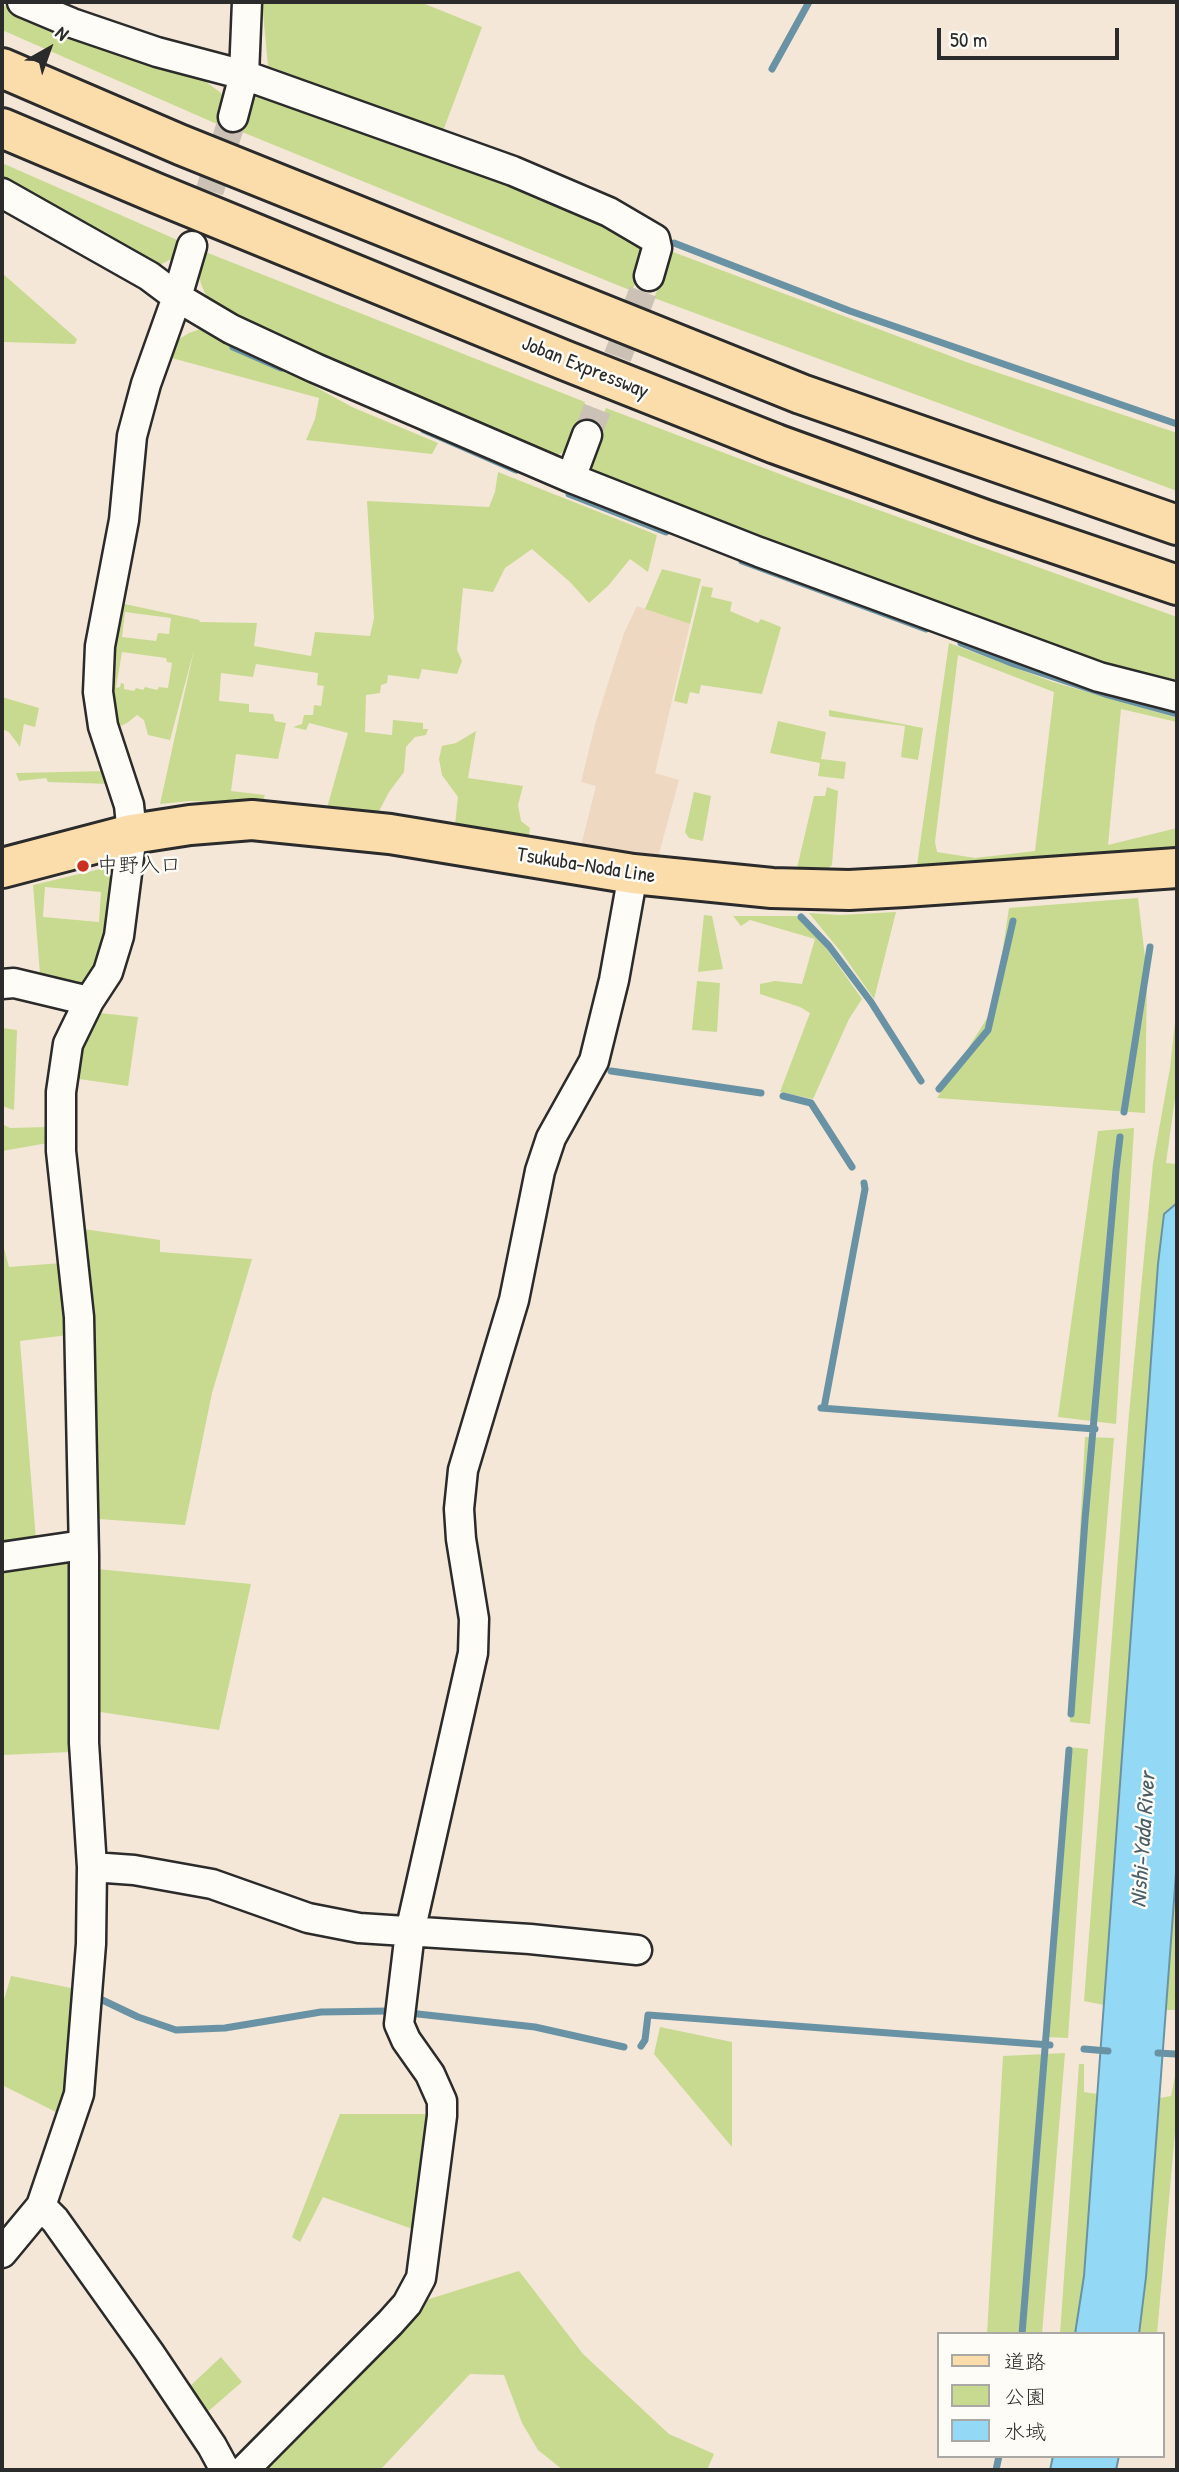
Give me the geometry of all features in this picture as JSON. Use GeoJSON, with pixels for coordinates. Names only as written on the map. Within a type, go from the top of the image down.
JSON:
{"type":"FeatureCollection","features":[{"type":"Feature","properties":{"kind":"main road"},"geometry":{"type":"LineString","coordinates":[[2,68],[181,145],[801,394],[1177,526]]}},
{"type":"Feature","properties":{"kind":"main road","name":"Joban Expressway"},"geometry":{"type":"LineString","coordinates":[[2,128],[564,360],[776,444],[1177,586]]}},
{"type":"Feature","properties":{"kind":"main road","name":"Tsukuba-Noda Line"},"geometry":{"type":"LineString","coordinates":[[2,868],[132,834],[190,825],[252,820],[390,834],[633,874],[713,883],[849,890],[1177,868]]}},
{"type":"Feature","properties":{"kind":"street"},"geometry":{"type":"LineString","coordinates":[[22,2],[72,23],[158,52],[244,75],[513,171],[609,212],[654,239],[657,248],[649,276]]}},
{"type":"Feature","properties":{"kind":"street"},"geometry":{"type":"LineString","coordinates":[[233,117],[244,75],[247,2]]}},
{"type":"Feature","properties":{"kind":"street"},"geometry":{"type":"LineString","coordinates":[[2,192],[149,276],[177,298],[232,329],[315,368],[571,478],[945,622],[1099,677],[1177,697]]}},
{"type":"Feature","properties":{"kind":"street"},"geometry":{"type":"LineString","coordinates":[[2,2253],[41,2206],[79,2094],[91,1944],[92,1867],[84,1743],[79,1317],[59,1119],[63,1067],[68,1044],[89,1001],[108,972],[119,936],[132,834],[129,805],[103,726],[98,692],[100,646],[124,520],[132,436],[146,384],[177,298],[192,246]]}},
{"type":"Feature","properties":{"kind":"street"},"geometry":{"type":"LineString","coordinates":[[571,478],[587,435]]}},
{"type":"Feature","properties":{"kind":"street"},"geometry":{"type":"LineString","coordinates":[[244,2470],[390,2323],[407,2304],[421,2278],[442,2101],[430,2074],[399,2024],[411,1932],[473,1653],[474,1619],[459,1509],[463,1470],[514,1300],[540,1171],[551,1138],[594,1061],[614,980],[633,874]]}},
{"type":"Feature","properties":{"kind":"street"},"geometry":{"type":"LineString","coordinates":[[2,984],[13,983],[89,1001]]}},
{"type":"Feature","properties":{"kind":"street"},"geometry":{"type":"LineString","coordinates":[[2,1557],[83,1545]]}},
{"type":"Feature","properties":{"kind":"street"},"geometry":{"type":"LineString","coordinates":[[92,1867],[134,1870],[212,1884],[307,1918],[359,1928],[530,1939],[637,1950]]}},
{"type":"Feature","properties":{"kind":"street"},"geometry":{"type":"LineString","coordinates":[[41,2206],[55,2220],[149,2352],[225,2470]]}},
{"type":"Feature","properties":{"kind":"shaded area"},"geometry":{"type":"Polygon","coordinates":[[[637,606],[690,624],[655,773],[679,780],[657,861],[580,850],[596,786],[581,782],[596,721],[624,633],[637,606]]]}},
{"type":"Feature","properties":{"kind":"green space"},"geometry":{"type":"Polygon","coordinates":[[[262,2],[420,2],[482,27],[443,131],[268,66],[262,2]]]}},
{"type":"Feature","properties":{"kind":"green space"},"geometry":{"type":"Polygon","coordinates":[[[2,5],[80,35],[191,71],[221,93],[225,105],[217,124],[2,30],[2,5]]]}},
{"type":"Feature","properties":{"kind":"green space"},"geometry":{"type":"Polygon","coordinates":[[[269,92],[504,176],[636,238],[647,255],[632,291],[242,132],[249,104],[269,92]]]}},
{"type":"Feature","properties":{"kind":"green space"},"geometry":{"type":"Polygon","coordinates":[[[2,163],[182,242],[175,257],[156,267],[2,181],[2,163]]]}},
{"type":"Feature","properties":{"kind":"green space"},"geometry":{"type":"Polygon","coordinates":[[[203,251],[585,402],[573,446],[560,454],[538,455],[220,314],[208,300],[201,284],[198,270],[203,251]]]}},
{"type":"Feature","properties":{"kind":"green space"},"geometry":{"type":"Polygon","coordinates":[[[673,252],[969,363],[1177,433],[1177,491],[654,298],[673,252]]]}},
{"type":"Feature","properties":{"kind":"green space"},"geometry":{"type":"Polygon","coordinates":[[[2,273],[77,339],[75,344],[2,342],[2,273]]]}},
{"type":"Feature","properties":{"kind":"green space"},"geometry":{"type":"Polygon","coordinates":[[[206,327],[352,407],[438,443],[432,454],[306,440],[315,419],[319,398],[168,357],[171,344],[206,327]]]}},
{"type":"Feature","properties":{"kind":"green space"},"geometry":{"type":"Polygon","coordinates":[[[606,408],[806,484],[1177,617],[1177,689],[1067,658],[596,479],[587,458],[606,408]]]}},
{"type":"Feature","properties":{"kind":"green space"},"geometry":{"type":"Polygon","coordinates":[[[498,472],[657,535],[648,572],[630,559],[608,586],[589,603],[570,582],[532,549],[505,568],[493,592],[463,588],[457,650],[462,661],[457,674],[422,669],[419,679],[388,675],[387,683],[381,685],[380,693],[366,695],[365,732],[392,735],[393,720],[423,723],[423,729],[428,729],[426,735],[415,737],[406,747],[404,772],[377,815],[327,808],[348,733],[309,723],[306,730],[293,727],[302,724],[304,715],[313,715],[314,705],[321,706],[324,686],[317,685],[318,673],[256,664],[253,677],[221,673],[219,701],[249,704],[249,712],[273,714],[275,721],[286,723],[278,759],[236,754],[231,791],[265,795],[262,803],[190,801],[160,804],[194,650],[170,740],[148,735],[144,720],[137,715],[116,728],[108,672],[120,603],[200,622],[257,623],[254,646],[311,656],[315,632],[370,636],[374,618],[367,501],[489,507],[498,472]],[[125,612],[122,637],[156,641],[158,633],[169,634],[171,618],[125,612]],[[122,652],[116,688],[120,687],[121,683],[124,684],[124,689],[134,691],[136,688],[143,690],[145,687],[157,690],[159,687],[168,688],[172,663],[167,662],[166,658],[122,652]]]}},
{"type":"Feature","properties":{"kind":"green space"},"geometry":{"type":"Polygon","coordinates":[[[662,569],[701,579],[690,624],[645,609],[662,569]]]}},
{"type":"Feature","properties":{"kind":"green space"},"geometry":{"type":"Polygon","coordinates":[[[702,586],[713,588],[711,597],[732,602],[730,611],[758,623],[761,619],[781,627],[762,694],[701,685],[699,694],[690,692],[687,704],[674,701],[702,586]]]}},
{"type":"Feature","properties":{"kind":"green space"},"geometry":{"type":"Polygon","coordinates":[[[949,643],[1053,682],[1177,718],[1177,722],[1121,709],[1108,845],[1177,828],[1174,850],[1032,859],[919,874],[917,865],[949,643]],[[958,655],[935,842],[937,852],[975,858],[1035,851],[1054,692],[958,655]]]}},
{"type":"Feature","properties":{"kind":"green space"},"geometry":{"type":"Polygon","coordinates":[[[2,697],[39,708],[35,727],[24,724],[20,747],[9,732],[2,729],[2,697]]]}},
{"type":"Feature","properties":{"kind":"green space"},"geometry":{"type":"Polygon","coordinates":[[[829,710],[923,728],[918,760],[901,757],[905,726],[833,717],[829,716],[829,710]]]}},
{"type":"Feature","properties":{"kind":"green space"},"geometry":{"type":"Polygon","coordinates":[[[778,721],[826,732],[821,759],[846,762],[844,779],[818,776],[820,763],[770,753],[778,721]]]}},
{"type":"Feature","properties":{"kind":"green space"},"geometry":{"type":"Polygon","coordinates":[[[476,731],[468,778],[523,786],[518,805],[521,821],[530,828],[528,841],[455,825],[458,797],[442,775],[439,759],[442,746],[456,743],[476,731]]]}},
{"type":"Feature","properties":{"kind":"green space"},"geometry":{"type":"Polygon","coordinates":[[[108,771],[111,784],[48,782],[46,778],[19,781],[16,773],[108,771]]]}},
{"type":"Feature","properties":{"kind":"green space"},"geometry":{"type":"Polygon","coordinates":[[[827,787],[838,791],[832,865],[824,872],[796,872],[814,796],[825,796],[827,787]]]}},
{"type":"Feature","properties":{"kind":"green space"},"geometry":{"type":"Polygon","coordinates":[[[694,792],[711,796],[703,841],[689,838],[685,832],[694,792]]]}},
{"type":"Feature","properties":{"kind":"green space"},"geometry":{"type":"Polygon","coordinates":[[[117,865],[112,929],[86,994],[41,987],[33,885],[117,865]],[[45,887],[43,917],[99,922],[101,892],[45,887]]]}},
{"type":"Feature","properties":{"kind":"green space"},"geometry":{"type":"Polygon","coordinates":[[[1138,898],[1147,974],[1145,1113],[937,1098],[994,1007],[1009,908],[1138,898]]]}},
{"type":"Feature","properties":{"kind":"green space"},"geometry":{"type":"Polygon","coordinates":[[[896,912],[874,999],[809,913],[840,915],[896,912]]]}},
{"type":"Feature","properties":{"kind":"green space"},"geometry":{"type":"Polygon","coordinates":[[[704,915],[712,916],[723,969],[698,972],[704,915]]]}},
{"type":"Feature","properties":{"kind":"green space"},"geometry":{"type":"Polygon","coordinates":[[[733,916],[796,916],[826,948],[862,999],[849,1019],[813,1099],[780,1092],[810,1013],[760,994],[760,984],[775,981],[802,984],[815,939],[750,920],[741,926],[733,916]]]}},
{"type":"Feature","properties":{"kind":"green space"},"geometry":{"type":"Polygon","coordinates":[[[697,981],[720,983],[717,1032],[692,1030],[697,981]]]}},
{"type":"Feature","properties":{"kind":"green space"},"geometry":{"type":"Polygon","coordinates":[[[1177,1003],[1177,1084],[1166,1163],[1177,1164],[1177,1203],[1164,1214],[1158,1264],[1104,2005],[1084,2001],[1129,1414],[1153,1163],[1170,1068],[1177,1003]]]}},
{"type":"Feature","properties":{"kind":"green space"},"geometry":{"type":"Polygon","coordinates":[[[99,1013],[138,1017],[128,1086],[72,1078],[78,1050],[99,1013]]]}},
{"type":"Feature","properties":{"kind":"green space"},"geometry":{"type":"Polygon","coordinates":[[[2,1028],[17,1030],[14,1110],[2,1106],[2,1028]]]}},
{"type":"Feature","properties":{"kind":"green space"},"geometry":{"type":"Polygon","coordinates":[[[2,1124],[10,1128],[49,1127],[48,1143],[2,1151],[2,1124]]]}},
{"type":"Feature","properties":{"kind":"green space"},"geometry":{"type":"Polygon","coordinates":[[[1134,1128],[1116,1424],[1058,1417],[1098,1131],[1134,1128]]]}},
{"type":"Feature","properties":{"kind":"green space"},"geometry":{"type":"Polygon","coordinates":[[[83,1229],[160,1240],[160,1252],[252,1259],[212,1393],[185,1525],[98,1519],[83,1229]]]}},
{"type":"Feature","properties":{"kind":"green space"},"geometry":{"type":"Polygon","coordinates":[[[2,1241],[9,1267],[62,1263],[68,1335],[20,1341],[36,1540],[2,1546],[2,1241]]]}},
{"type":"Feature","properties":{"kind":"green space"},"geometry":{"type":"Polygon","coordinates":[[[1085,1437],[1114,1438],[1090,1724],[1070,1722],[1085,1437]]]}},
{"type":"Feature","properties":{"kind":"green space"},"geometry":{"type":"Polygon","coordinates":[[[60,1558],[78,1569],[69,1740],[71,1752],[2,1755],[2,1567],[60,1558]]]}},
{"type":"Feature","properties":{"kind":"green space"},"geometry":{"type":"Polygon","coordinates":[[[97,1569],[251,1584],[219,1730],[94,1711],[97,1569]]]}},
{"type":"Feature","properties":{"kind":"green space"},"geometry":{"type":"Polygon","coordinates":[[[1068,1747],[1088,1749],[1068,2038],[1045,2037],[1068,1747]]]}},
{"type":"Feature","properties":{"kind":"green space"},"geometry":{"type":"Polygon","coordinates":[[[1177,1860],[1177,2010],[1166,2010],[1177,1860]]]}},
{"type":"Feature","properties":{"kind":"green space"},"geometry":{"type":"Polygon","coordinates":[[[11,1976],[76,1989],[62,2115],[2,2085],[2,2006],[11,1976]]]}},
{"type":"Feature","properties":{"kind":"green space"},"geometry":{"type":"Polygon","coordinates":[[[660,2027],[732,2042],[732,2147],[654,2054],[660,2027]]]}},
{"type":"Feature","properties":{"kind":"green space"},"geometry":{"type":"Polygon","coordinates":[[[1065,2053],[1042,2332],[987,2332],[1003,2056],[1065,2053]]]}},
{"type":"Feature","properties":{"kind":"green space"},"geometry":{"type":"Polygon","coordinates":[[[1079,2064],[1084,2064],[1084,2092],[1098,2094],[1084,2276],[1075,2332],[1060,2332],[1079,2064]]]}},
{"type":"Feature","properties":{"kind":"green space"},"geometry":{"type":"Polygon","coordinates":[[[1176,2071],[1177,2110],[1157,2332],[1139,2332],[1160,2098],[1171,2096],[1176,2071]]]}},
{"type":"Feature","properties":{"kind":"green space"},"geometry":{"type":"Polygon","coordinates":[[[340,2114],[432,2114],[418,2231],[323,2197],[300,2242],[292,2237],[340,2114]]]}},
{"type":"Feature","properties":{"kind":"green space"},"geometry":{"type":"Polygon","coordinates":[[[519,2271],[583,2354],[669,2434],[714,2454],[707,2470],[563,2470],[538,2450],[522,2423],[504,2375],[470,2374],[382,2468],[259,2470],[426,2300],[519,2271]]]}},
{"type":"Feature","properties":{"kind":"green space"},"geometry":{"type":"Polygon","coordinates":[[[221,2357],[242,2382],[204,2415],[188,2388],[221,2357]]]}},
{"type":"Feature","properties":{"kind":"water","name":"Nishi-Yada River"},"geometry":{"type":"Polygon","coordinates":[[[1177,1203],[1177,1860],[1146,2277],[1139,2332],[1075,2332],[1084,2276],[1158,1264],[1164,1214],[1177,1203]]]}},
{"type":"Feature","properties":{"kind":"water"},"geometry":{"type":"Polygon","coordinates":[[[1053,2458],[1119,2458],[1116,2470],[1050,2470],[1053,2458]]]}},
{"type":"Feature","properties":{"kind":"waterway"},"geometry":{"type":"LineString","coordinates":[[772,69],[809,2]]}},
{"type":"Feature","properties":{"kind":"waterway"},"geometry":{"type":"LineString","coordinates":[[674,243],[850,311],[1177,424]]}},
{"type":"Feature","properties":{"kind":"waterway"},"geometry":{"type":"LineString","coordinates":[[233,347],[281,368]]}},
{"type":"Feature","properties":{"kind":"waterway"},"geometry":{"type":"LineString","coordinates":[[424,430],[516,470]]}},
{"type":"Feature","properties":{"kind":"waterway"},"geometry":{"type":"LineString","coordinates":[[569,494],[666,532]]}},
{"type":"Feature","properties":{"kind":"waterway"},"geometry":{"type":"LineString","coordinates":[[742,561],[926,629]]}},
{"type":"Feature","properties":{"kind":"waterway"},"geometry":{"type":"LineString","coordinates":[[961,643],[1014,664],[1108,695],[1177,714]]}},
{"type":"Feature","properties":{"kind":"waterway"},"geometry":{"type":"LineString","coordinates":[[801,917],[829,946],[871,1002],[921,1081]]}},
{"type":"Feature","properties":{"kind":"waterway"},"geometry":{"type":"LineString","coordinates":[[939,1089],[988,1030],[1013,921]]}},
{"type":"Feature","properties":{"kind":"waterway"},"geometry":{"type":"LineString","coordinates":[[1124,1112],[1150,947]]}},
{"type":"Feature","properties":{"kind":"waterway"},"geometry":{"type":"LineString","coordinates":[[611,1071],[761,1093]]}},
{"type":"Feature","properties":{"kind":"waterway"},"geometry":{"type":"LineString","coordinates":[[783,1096],[811,1103],[852,1167]]}},
{"type":"Feature","properties":{"kind":"waterway"},"geometry":{"type":"LineString","coordinates":[[1071,1714],[1085,1520],[1120,1137]]}},
{"type":"Feature","properties":{"kind":"waterway"},"geometry":{"type":"LineString","coordinates":[[824,1408],[864,1183]]}},
{"type":"Feature","properties":{"kind":"waterway"},"geometry":{"type":"LineString","coordinates":[[821,1408],[1095,1429]]}},
{"type":"Feature","properties":{"kind":"waterway"},"geometry":{"type":"LineString","coordinates":[[1022,2332],[1069,1750]]}},
{"type":"Feature","properties":{"kind":"waterway"},"geometry":{"type":"LineString","coordinates":[[96,1997],[138,2017],[176,2030],[225,2028],[321,2012],[388,2011]]}},
{"type":"Feature","properties":{"kind":"waterway"},"geometry":{"type":"LineString","coordinates":[[409,2013],[535,2027],[624,2047]]}},
{"type":"Feature","properties":{"kind":"waterway"},"geometry":{"type":"LineString","coordinates":[[641,2046],[645,2040],[648,2015],[1050,2045]]}},
{"type":"Feature","properties":{"kind":"waterway"},"geometry":{"type":"LineString","coordinates":[[1084,2049],[1108,2051]]}},
{"type":"Feature","properties":{"kind":"waterway"},"geometry":{"type":"LineString","coordinates":[[1158,2053],[1175,2054]]}},
{"type":"Feature","properties":{"kind":"waterway"},"geometry":{"type":"LineString","coordinates":[[996,2470],[999,2458]]}},
{"type":"Feature","properties":{"kind":"tunnel"},"geometry":{"type":"LineString","coordinates":[[197,231],[233,117]]}},
{"type":"Feature","properties":{"kind":"tunnel"},"geometry":{"type":"LineString","coordinates":[[587,435],[649,276]]}},
{"type":"Feature","properties":{"kind":"place","name":"中野入口"},"geometry":{"type":"Point","coordinates":[83,866]}}]}
